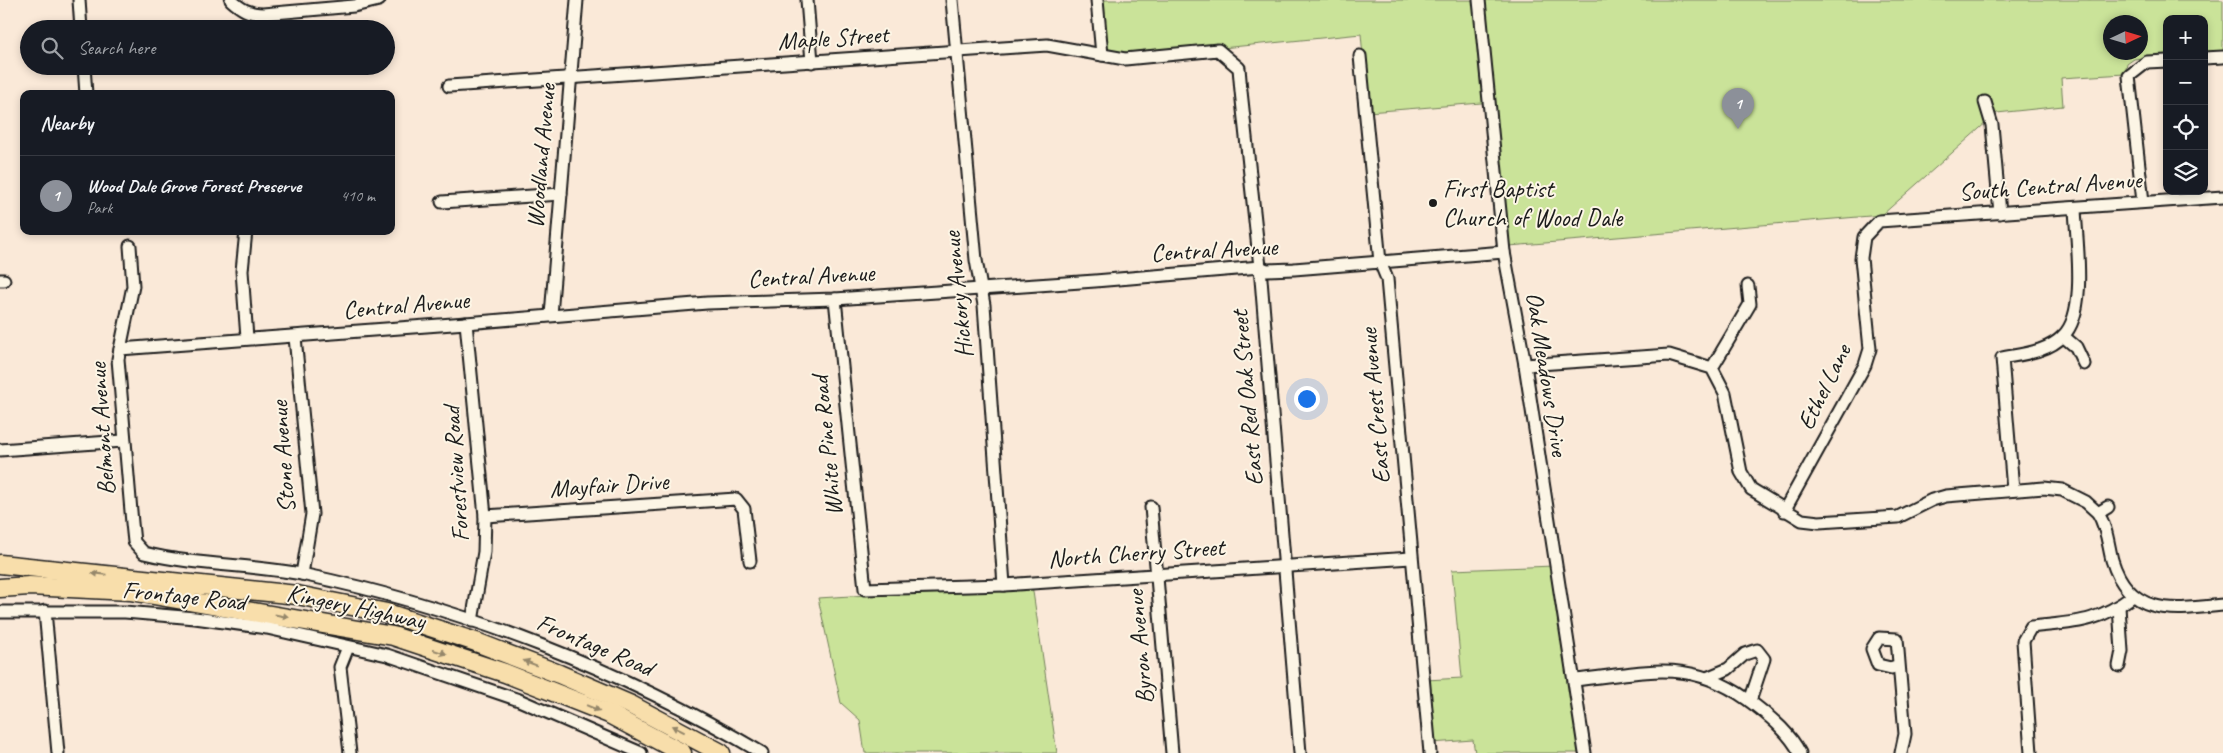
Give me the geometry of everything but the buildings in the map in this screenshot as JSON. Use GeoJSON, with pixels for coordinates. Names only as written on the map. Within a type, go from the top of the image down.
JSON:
{"type":"FeatureCollection","features":[{"type":"Feature","properties":{"kind":"highway"},"geometry":{"type":"LineString","coordinates":[[0,564],[57,570]]}},
{"type":"Feature","properties":{"kind":"highway"},"geometry":{"type":"LineString","coordinates":[[0,573],[57,570]]}},
{"type":"Feature","properties":{"kind":"highway","name":"Kingery Highway"},"geometry":{"type":"LineString","coordinates":[[57,570],[297,595],[387,613],[476,642],[559,674],[631,705],[721,753]]}},
{"type":"Feature","properties":{"kind":"highway","name":"Kingery Highway"},"geometry":{"type":"LineString","coordinates":[[0,588],[29,586],[130,591],[393,636],[505,673],[609,714],[682,753]]}},
{"type":"Feature","properties":{"kind":"highway"},"geometry":{"type":"LineString","coordinates":[[0,599],[130,591]]}},
{"type":"Feature","properties":{"kind":"street"},"geometry":{"type":"LineString","coordinates":[[79,0],[80,20]]}},
{"type":"Feature","properties":{"kind":"street"},"geometry":{"type":"LineString","coordinates":[[231,0],[240,8],[252,14],[354,6],[379,0]]}},
{"type":"Feature","properties":{"kind":"street","name":"Woodland Avenue"},"geometry":{"type":"LineString","coordinates":[[551,315],[577,0]]}},
{"type":"Feature","properties":{"kind":"street"},"geometry":{"type":"LineString","coordinates":[[807,0],[812,62]]}},
{"type":"Feature","properties":{"kind":"street","name":"Hickory Avenue"},"geometry":{"type":"LineString","coordinates":[[952,0],[980,288],[984,305],[1004,585]]}},
{"type":"Feature","properties":{"kind":"street"},"geometry":{"type":"LineString","coordinates":[[1096,0],[1102,55]]}},
{"type":"Feature","properties":{"kind":"street","name":"Oak Meadows Drive"},"geometry":{"type":"LineString","coordinates":[[1479,0],[1504,252],[1525,366],[1585,753]]}},
{"type":"Feature","properties":{"kind":"street","name":"Maple Street"},"geometry":{"type":"LineString","coordinates":[[449,86],[1047,45],[1125,59],[1218,50]]}},
{"type":"Feature","properties":{"kind":"street","name":"East Red Oak Street"},"geometry":{"type":"LineString","coordinates":[[1218,50],[1239,68],[1260,267],[1283,565],[1300,753]]}},
{"type":"Feature","properties":{"kind":"street","name":"East Crest Avenue"},"geometry":{"type":"LineString","coordinates":[[1360,56],[1380,262],[1387,279],[1430,753]]}},
{"type":"Feature","properties":{"kind":"street"},"geometry":{"type":"LineString","coordinates":[[2208,58],[2223,57]]}},
{"type":"Feature","properties":{"kind":"street"},"geometry":{"type":"LineString","coordinates":[[2143,202],[2129,76],[2147,62],[2163,61]]}},
{"type":"Feature","properties":{"kind":"street"},"geometry":{"type":"LineString","coordinates":[[85,75],[86,90]]}},
{"type":"Feature","properties":{"kind":"street"},"geometry":{"type":"LineString","coordinates":[[1985,102],[1992,125],[2000,213]]}},
{"type":"Feature","properties":{"kind":"street"},"geometry":{"type":"LineString","coordinates":[[442,202],[561,194]]}},
{"type":"Feature","properties":{"kind":"street","name":"South Central Avenue"},"geometry":{"type":"LineString","coordinates":[[1880,221],[2223,197]]}},
{"type":"Feature","properties":{"kind":"street"},"geometry":{"type":"LineString","coordinates":[[2013,490],[2002,358],[2038,351],[2063,336],[2074,318],[2078,295],[2075,208]]}},
{"type":"Feature","properties":{"kind":"street","name":"Ethel Lane"},"geometry":{"type":"LineString","coordinates":[[1784,510],[1865,365],[1870,349],[1861,258],[1864,237],[1880,221]]}},
{"type":"Feature","properties":{"kind":"street"},"geometry":{"type":"LineString","coordinates":[[246,235],[242,271],[247,338]]}},
{"type":"Feature","properties":{"kind":"street","name":"Belmont Avenue"},"geometry":{"type":"LineString","coordinates":[[130,246],[133,286],[118,359],[123,441],[134,542],[138,549]]}},
{"type":"Feature","properties":{"kind":"street","name":"Central Avenue"},"geometry":{"type":"LineString","coordinates":[[120,349],[247,338],[295,337],[466,324],[551,315],[707,303],[835,299],[1260,267],[1267,270],[1294,269],[1504,252]]}},
{"type":"Feature","properties":{"kind":"street"},"geometry":{"type":"LineString","coordinates":[[1712,368],[1750,304],[1748,286]]}},
{"type":"Feature","properties":{"kind":"street","name":"White Pine Road"},"geometry":{"type":"LineString","coordinates":[[835,299],[865,589]]}},
{"type":"Feature","properties":{"kind":"street","name":"Forestview Road"},"geometry":{"type":"LineString","coordinates":[[466,324],[485,516],[484,552],[472,621]]}},
{"type":"Feature","properties":{"kind":"street"},"geometry":{"type":"LineString","coordinates":[[2063,336],[2076,347],[2084,364]]}},
{"type":"Feature","properties":{"kind":"street","name":"Stone Avenue"},"geometry":{"type":"LineString","coordinates":[[295,337],[312,514],[302,574]]}},
{"type":"Feature","properties":{"kind":"street"},"geometry":{"type":"LineString","coordinates":[[1525,366],[1669,355],[1712,368],[1725,394],[1741,472],[1751,489],[1802,520],[1819,522],[1898,517],[1939,498],[2013,490],[2044,488],[2062,490],[2103,510],[2104,523],[2113,561],[2123,587],[2133,596],[2171,610],[2223,606]]}},
{"type":"Feature","properties":{"kind":"street"},"geometry":{"type":"LineString","coordinates":[[0,450],[123,441]]}},
{"type":"Feature","properties":{"kind":"street","name":"Mayfair Drive"},"geometry":{"type":"LineString","coordinates":[[485,516],[736,498],[744,509],[750,561]]}},
{"type":"Feature","properties":{"kind":"street","name":"Byron Avenue"},"geometry":{"type":"LineString","coordinates":[[1151,507],[1172,753]]}},
{"type":"Feature","properties":{"kind":"street","name":"Frontage Road"},"geometry":{"type":"LineString","coordinates":[[138,549],[144,554],[161,557],[302,574],[351,585],[506,632],[632,683],[762,753]]}},
{"type":"Feature","properties":{"kind":"street","name":"North Cherry Street"},"geometry":{"type":"LineString","coordinates":[[865,589],[1004,585],[1411,558]]}},
{"type":"Feature","properties":{"kind":"street"},"geometry":{"type":"LineString","coordinates":[[2031,753],[2023,641],[2031,627],[2092,620],[2119,607],[2133,596]]}},
{"type":"Feature","properties":{"kind":"street"},"geometry":{"type":"LineString","coordinates":[[2119,607],[2122,650],[2119,666]]}},
{"type":"Feature","properties":{"kind":"street"},"geometry":{"type":"LineString","coordinates":[[45,611],[58,753]]}},
{"type":"Feature","properties":{"kind":"street","name":"Frontage Road"},"geometry":{"type":"LineString","coordinates":[[0,612],[125,612],[194,618],[267,628],[387,655],[519,700],[641,753]]}},
{"type":"Feature","properties":{"kind":"street"},"geometry":{"type":"LineString","coordinates":[[348,647],[340,667],[350,753]]}},
{"type":"Feature","properties":{"kind":"street"},"geometry":{"type":"LineString","coordinates":[[1709,677],[1728,669],[1745,654],[1757,650],[1764,659],[1750,701]]}},
{"type":"Feature","properties":{"kind":"street"},"geometry":{"type":"LineString","coordinates":[[1899,665],[1905,734],[1901,753]]}},
{"type":"Feature","properties":{"kind":"street"},"geometry":{"type":"LineString","coordinates":[[1575,680],[1675,670],[1709,677],[1735,689],[1776,722],[1794,742],[1800,753]]}},
{"type":"Feature","properties":{"kind":"green space"},"geometry":{"type":"Polygon","coordinates":[[[1102,0],[2223,0],[2223,51],[2208,52],[2208,15],[2163,15],[2163,55],[2148,57],[2148,15],[2103,15],[2103,60],[2133,60],[2127,64],[2125,74],[2061,78],[2063,106],[1997,113],[1882,215],[1509,246],[1494,102],[1368,112],[1361,34],[1222,48],[1206,45],[1118,53],[1107,50],[1102,0]]]}},
{"type":"Feature","properties":{"kind":"green space"},"geometry":{"type":"Polygon","coordinates":[[[1554,566],[1581,753],[1475,753],[1473,740],[1431,743],[1426,680],[1462,678],[1452,570],[1554,566]]]}},
{"type":"Feature","properties":{"kind":"green space"},"geometry":{"type":"Polygon","coordinates":[[[1032,585],[1057,753],[865,753],[860,720],[841,703],[818,598],[1032,585]]]}},
{"type":"Feature","properties":{"kind":"place","name":"Wood Dale Grove Forest Preserve"},"geometry":{"type":"Point","coordinates":[1738,129]}},
{"type":"Feature","properties":{"kind":"place","name":"First Baptist Church of Wood Dale"},"geometry":{"type":"Point","coordinates":[1433,203]}}]}
